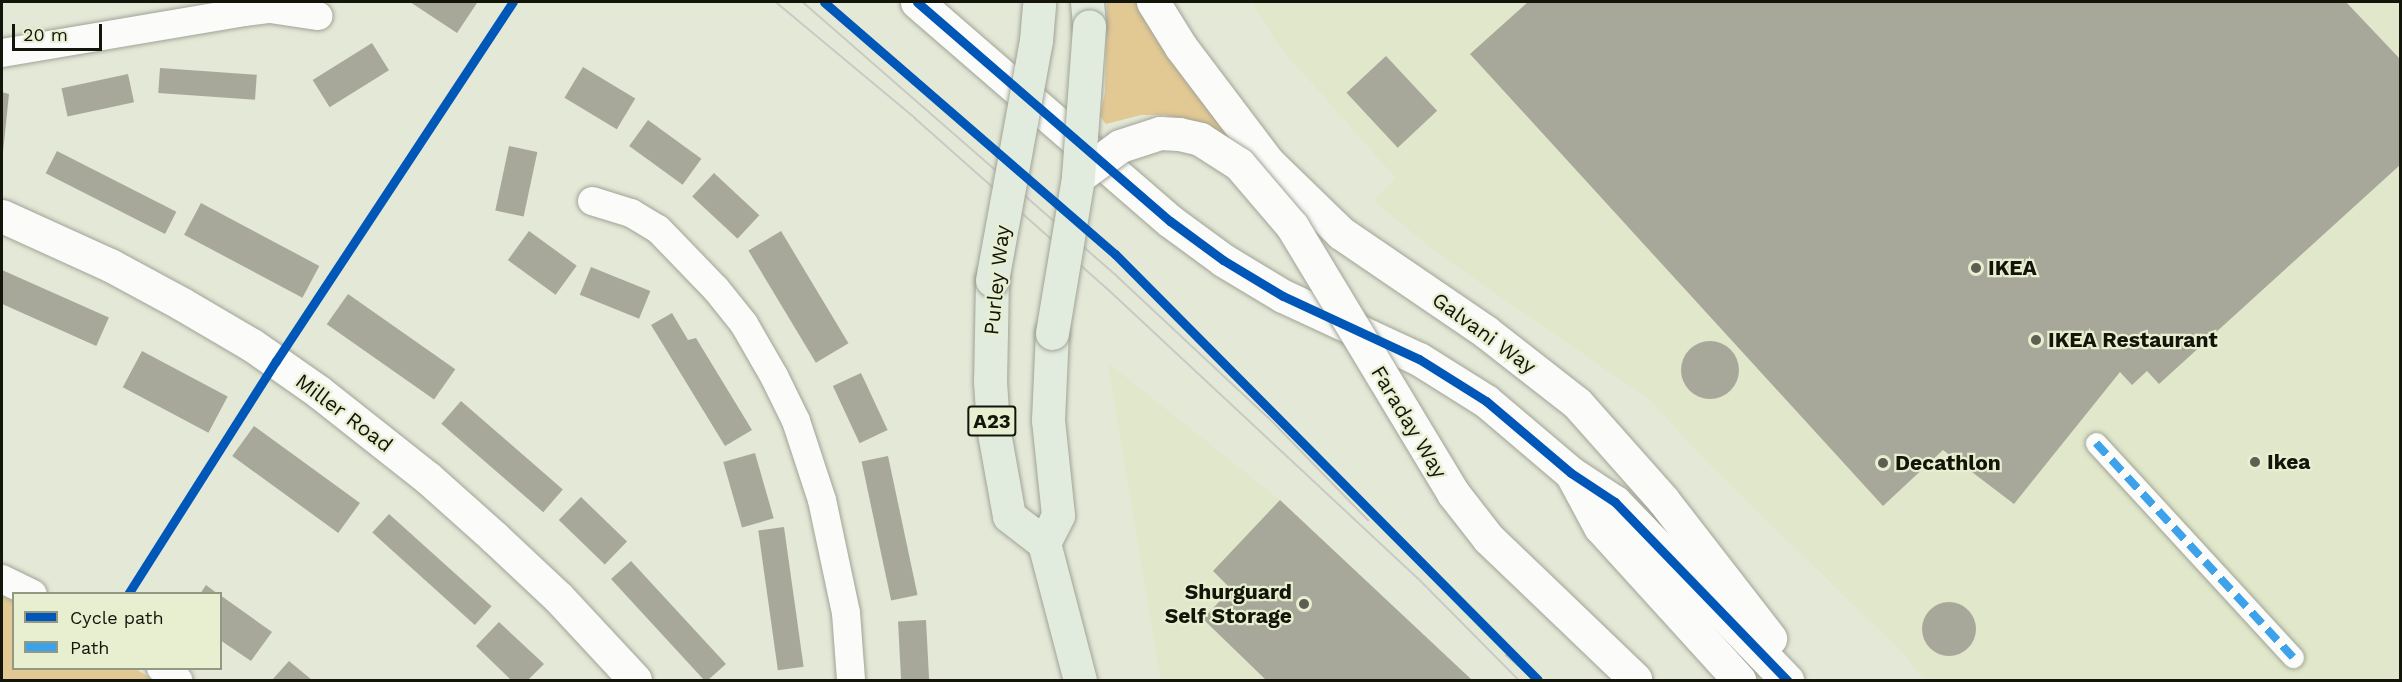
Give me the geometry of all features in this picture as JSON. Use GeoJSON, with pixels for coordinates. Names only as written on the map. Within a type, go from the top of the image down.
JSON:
{"type":"FeatureCollection","features":[{"type":"Feature","properties":{"kind":"highway","name":"Purley Way"},"geometry":{"type":"LineString","coordinates":[[1039,3],[1036,40],[992,280],[990,393],[993,427],[1009,516],[1044,543]]}},
{"type":"Feature","properties":{"kind":"highway","name":"A23"},"geometry":{"type":"LineString","coordinates":[[1044,543],[1058,515],[1048,420],[1052,333],[1078,177],[1088,14]]}},
{"type":"Feature","properties":{"kind":"highway"},"geometry":{"type":"LineString","coordinates":[[1044,543],[1080,681]]}},
{"type":"Feature","properties":{"kind":"street"},"geometry":{"type":"LineString","coordinates":[[917,2],[1170,221],[1223,260],[1283,296],[1419,359],[1486,401],[1571,473],[1616,502],[1787,681]]}},
{"type":"Feature","properties":{"kind":"street","name":"Galvani Way"},"geometry":{"type":"LineString","coordinates":[[1153,2],[1181,47],[1268,162],[1341,233],[1486,332],[1577,403],[1664,500],[1803,681]]}},
{"type":"Feature","properties":{"kind":"street"},"geometry":{"type":"LineString","coordinates":[[2,53],[244,12],[270,9],[318,16]]}},
{"type":"Feature","properties":{"kind":"street","name":"Faraday Way"},"geometry":{"type":"LineString","coordinates":[[1078,177],[1120,146],[1160,133],[1179,134],[1200,139],[1239,164],[1292,226],[1453,494],[1488,538],[1636,680]]}},
{"type":"Feature","properties":{"kind":"street"},"geometry":{"type":"LineString","coordinates":[[592,201],[631,213],[658,229],[716,289],[744,324],[774,376],[796,422],[822,500],[846,613],[851,681]]}},
{"type":"Feature","properties":{"kind":"street","name":"Miller Road"},"geometry":{"type":"LineString","coordinates":[[2,216],[110,265],[182,304],[252,345],[312,387],[428,478],[494,537],[558,597],[635,681]]}},
{"type":"Feature","properties":{"kind":"street"},"geometry":{"type":"LineString","coordinates":[[2096,443],[2293,657]]}},
{"type":"Feature","properties":{"kind":"street"},"geometry":{"type":"LineString","coordinates":[[1571,473],[1600,527],[1739,681]]}},
{"type":"Feature","properties":{"kind":"street"},"geometry":{"type":"LineString","coordinates":[[2,579],[29,592]]}},
{"type":"Feature","properties":{"kind":"street"},"geometry":{"type":"LineString","coordinates":[[162,670],[178,681]]}},
{"type":"Feature","properties":{"kind":"shaded area"},"geometry":{"type":"Polygon","coordinates":[[[1107,2],[1135,2],[1182,75],[1239,147],[1192,123],[1165,115],[1141,115],[1106,124],[1100,116],[1105,92],[1107,2]]]}},
{"type":"Feature","properties":{"kind":"shaded area"},"geometry":{"type":"Polygon","coordinates":[[[1252,2],[2400,2],[2400,680],[1924,680],[1903,653],[1708,463],[1650,400],[1436,252],[1374,201],[1396,178],[1279,46],[1252,2]]]}},
{"type":"Feature","properties":{"kind":"shaded area"},"geometry":{"type":"Polygon","coordinates":[[[1108,363],[1280,500],[1469,680],[1161,680],[1108,363]]]}},
{"type":"Feature","properties":{"kind":"shaded area"},"geometry":{"type":"Polygon","coordinates":[[[2,596],[12,601],[12,670],[138,670],[153,680],[2,680],[2,596]]]}},
{"type":"Feature","properties":{"kind":"building"},"geometry":{"type":"Polygon","coordinates":[[[410,2],[475,2],[477,3],[457,33],[410,2]]]}},
{"type":"Feature","properties":{"kind":"building","name":"IKEA"},"geometry":{"type":"Polygon","coordinates":[[[1528,2],[2346,2],[2400,59],[2400,165],[2159,384],[2147,371],[2132,385],[2120,372],[2014,504],[1943,450],[1883,506],[1470,54],[1528,2]]]}},
{"type":"Feature","properties":{"kind":"building"},"geometry":{"type":"Polygon","coordinates":[[[372,43],[389,70],[330,107],[313,80],[372,43]]]}},
{"type":"Feature","properties":{"kind":"building"},"geometry":{"type":"Polygon","coordinates":[[[1386,56],[1437,111],[1398,148],[1347,93],[1386,56]]]}},
{"type":"Feature","properties":{"kind":"building"},"geometry":{"type":"Polygon","coordinates":[[[583,67],[635,98],[617,129],[564,98],[583,67]]]}},
{"type":"Feature","properties":{"kind":"building"},"geometry":{"type":"Polygon","coordinates":[[[160,68],[257,75],[255,100],[158,93],[160,68]]]}},
{"type":"Feature","properties":{"kind":"building"},"geometry":{"type":"Polygon","coordinates":[[[128,74],[134,102],[68,117],[61,88],[128,74]]]}},
{"type":"Feature","properties":{"kind":"building"},"geometry":{"type":"Polygon","coordinates":[[[2,92],[9,94],[3,152],[2,152],[2,92]]]}},
{"type":"Feature","properties":{"kind":"building"},"geometry":{"type":"Polygon","coordinates":[[[648,120],[701,159],[683,185],[629,146],[648,120]]]}},
{"type":"Feature","properties":{"kind":"building"},"geometry":{"type":"Polygon","coordinates":[[[509,146],[537,152],[524,217],[495,211],[509,146]]]}},
{"type":"Feature","properties":{"kind":"building"},"geometry":{"type":"Polygon","coordinates":[[[57,151],[176,212],[165,234],[46,173],[57,151]]]}},
{"type":"Feature","properties":{"kind":"building"},"geometry":{"type":"Polygon","coordinates":[[[714,173],[759,215],[738,239],[692,196],[714,173]]]}},
{"type":"Feature","properties":{"kind":"building"},"geometry":{"type":"Polygon","coordinates":[[[201,203],[319,266],[302,298],[184,235],[201,203]]]}},
{"type":"Feature","properties":{"kind":"building"},"geometry":{"type":"Polygon","coordinates":[[[529,231],[577,266],[556,295],[508,260],[529,231]]]}},
{"type":"Feature","properties":{"kind":"building"},"geometry":{"type":"Polygon","coordinates":[[[781,231],[848,343],[816,363],[748,251],[781,231]]]}},
{"type":"Feature","properties":{"kind":"building"},"geometry":{"type":"Polygon","coordinates":[[[591,267],[650,291],[639,319],[580,295],[591,267]]]}},
{"type":"Feature","properties":{"kind":"building"},"geometry":{"type":"Polygon","coordinates":[[[2,270],[109,318],[96,346],[2,304],[2,270]]]}},
{"type":"Feature","properties":{"kind":"building"},"geometry":{"type":"Polygon","coordinates":[[[348,294],[455,369],[434,399],[327,324],[348,294]]]}},
{"type":"Feature","properties":{"kind":"building"},"geometry":{"type":"Polygon","coordinates":[[[672,313],[688,340],[696,338],[752,430],[725,446],[651,325],[672,313]]]}},
{"type":"Feature","properties":{"kind":"building"},"geometry":{"type":"Polygon","coordinates":[[[1704,341],[1716,341],[1731,349],[1739,364],[1739,376],[1731,391],[1716,399],[1704,399],[1689,391],[1681,376],[1681,364],[1689,349],[1704,341]]]}},
{"type":"Feature","properties":{"kind":"building"},"geometry":{"type":"Polygon","coordinates":[[[142,351],[228,397],[208,433],[123,387],[142,351]]]}},
{"type":"Feature","properties":{"kind":"building"},"geometry":{"type":"Polygon","coordinates":[[[861,373],[888,430],[860,443],[833,386],[861,373]]]}},
{"type":"Feature","properties":{"kind":"building"},"geometry":{"type":"Polygon","coordinates":[[[461,401],[563,490],[543,512],[441,424],[461,401]]]}},
{"type":"Feature","properties":{"kind":"building"},"geometry":{"type":"Polygon","coordinates":[[[254,426],[360,503],[338,533],[232,456],[254,426]]]}},
{"type":"Feature","properties":{"kind":"building"},"geometry":{"type":"Polygon","coordinates":[[[755,453],[774,518],[742,527],[723,462],[755,453]]]}},
{"type":"Feature","properties":{"kind":"building"},"geometry":{"type":"Polygon","coordinates":[[[888,456],[918,595],[891,601],[862,462],[888,456]]]}},
{"type":"Feature","properties":{"kind":"building"},"geometry":{"type":"Polygon","coordinates":[[[581,497],[627,541],[605,564],[559,520],[581,497]]]}},
{"type":"Feature","properties":{"kind":"building","name":"Shurguard Self Storage"},"geometry":{"type":"Polygon","coordinates":[[[1280,500],[1472,680],[1266,680],[1203,619],[1231,589],[1213,571],[1280,500]]]}},
{"type":"Feature","properties":{"kind":"building"},"geometry":{"type":"Polygon","coordinates":[[[389,514],[492,606],[475,625],[372,533],[389,514]]]}},
{"type":"Feature","properties":{"kind":"building"},"geometry":{"type":"Polygon","coordinates":[[[784,527],[804,667],[778,670],[758,531],[784,527]]]}},
{"type":"Feature","properties":{"kind":"building"},"geometry":{"type":"Polygon","coordinates":[[[631,561],[726,664],[708,680],[704,680],[611,579],[631,561]]]}},
{"type":"Feature","properties":{"kind":"building"},"geometry":{"type":"Polygon","coordinates":[[[206,585],[215,592],[201,592],[206,585]]]}},
{"type":"Feature","properties":{"kind":"building"},"geometry":{"type":"Polygon","coordinates":[[[222,596],[272,632],[251,661],[222,641],[222,596]]]}},
{"type":"Feature","properties":{"kind":"building"},"geometry":{"type":"Polygon","coordinates":[[[1944,602],[1954,602],[1964,606],[1972,614],[1976,629],[1972,644],[1964,652],[1954,656],[1944,656],[1934,652],[1926,644],[1922,634],[1922,624],[1926,614],[1934,606],[1944,602]]]}},
{"type":"Feature","properties":{"kind":"building"},"geometry":{"type":"Polygon","coordinates":[[[926,620],[929,680],[901,680],[898,621],[926,620]]]}},
{"type":"Feature","properties":{"kind":"building"},"geometry":{"type":"Polygon","coordinates":[[[499,622],[544,664],[528,680],[511,680],[476,646],[499,622]]]}},
{"type":"Feature","properties":{"kind":"building"},"geometry":{"type":"Polygon","coordinates":[[[289,661],[312,680],[272,680],[289,661]]]}},
{"type":"Feature","properties":{"kind":"tram line"},"geometry":{"type":"LineString","coordinates":[[776,2],[915,118],[1110,291],[1418,578],[1519,680]]}},
{"type":"Feature","properties":{"kind":"tram line"},"geometry":{"type":"LineString","coordinates":[[803,2],[1116,275],[1268,417],[1368,520]]}},
{"type":"Feature","properties":{"kind":"tram line"},"geometry":{"type":"LineString","coordinates":[[1506,655],[1535,680]]}},
{"type":"Feature","properties":{"kind":"marked path"},"geometry":{"type":"LineString","coordinates":[[2096,443],[2293,657]]}},
{"type":"Feature","properties":{"kind":"cycle path"},"geometry":{"type":"LineString","coordinates":[[129,592],[276,361],[513,2]]}},
{"type":"Feature","properties":{"kind":"cycle path"},"geometry":{"type":"LineString","coordinates":[[824,2],[1115,254],[1538,680]]}},
{"type":"Feature","properties":{"kind":"cycle path"},"geometry":{"type":"LineString","coordinates":[[917,2],[1170,221],[1223,260],[1283,296],[1419,359],[1486,401],[1571,473],[1615,502],[1787,680]]}},
{"type":"Feature","properties":{"kind":"place","name":"IKEA"},"geometry":{"type":"Point","coordinates":[1976,268]}},
{"type":"Feature","properties":{"kind":"place","name":"IKEA Restaurant"},"geometry":{"type":"Point","coordinates":[2036,340]}},
{"type":"Feature","properties":{"kind":"place","name":"Ikea"},"geometry":{"type":"Point","coordinates":[2255,462]}},
{"type":"Feature","properties":{"kind":"place","name":"Decathlon"},"geometry":{"type":"Point","coordinates":[1883,463]}},
{"type":"Feature","properties":{"kind":"place","name":"Shurguard Self Storage"},"geometry":{"type":"Point","coordinates":[1304,604]}}]}
